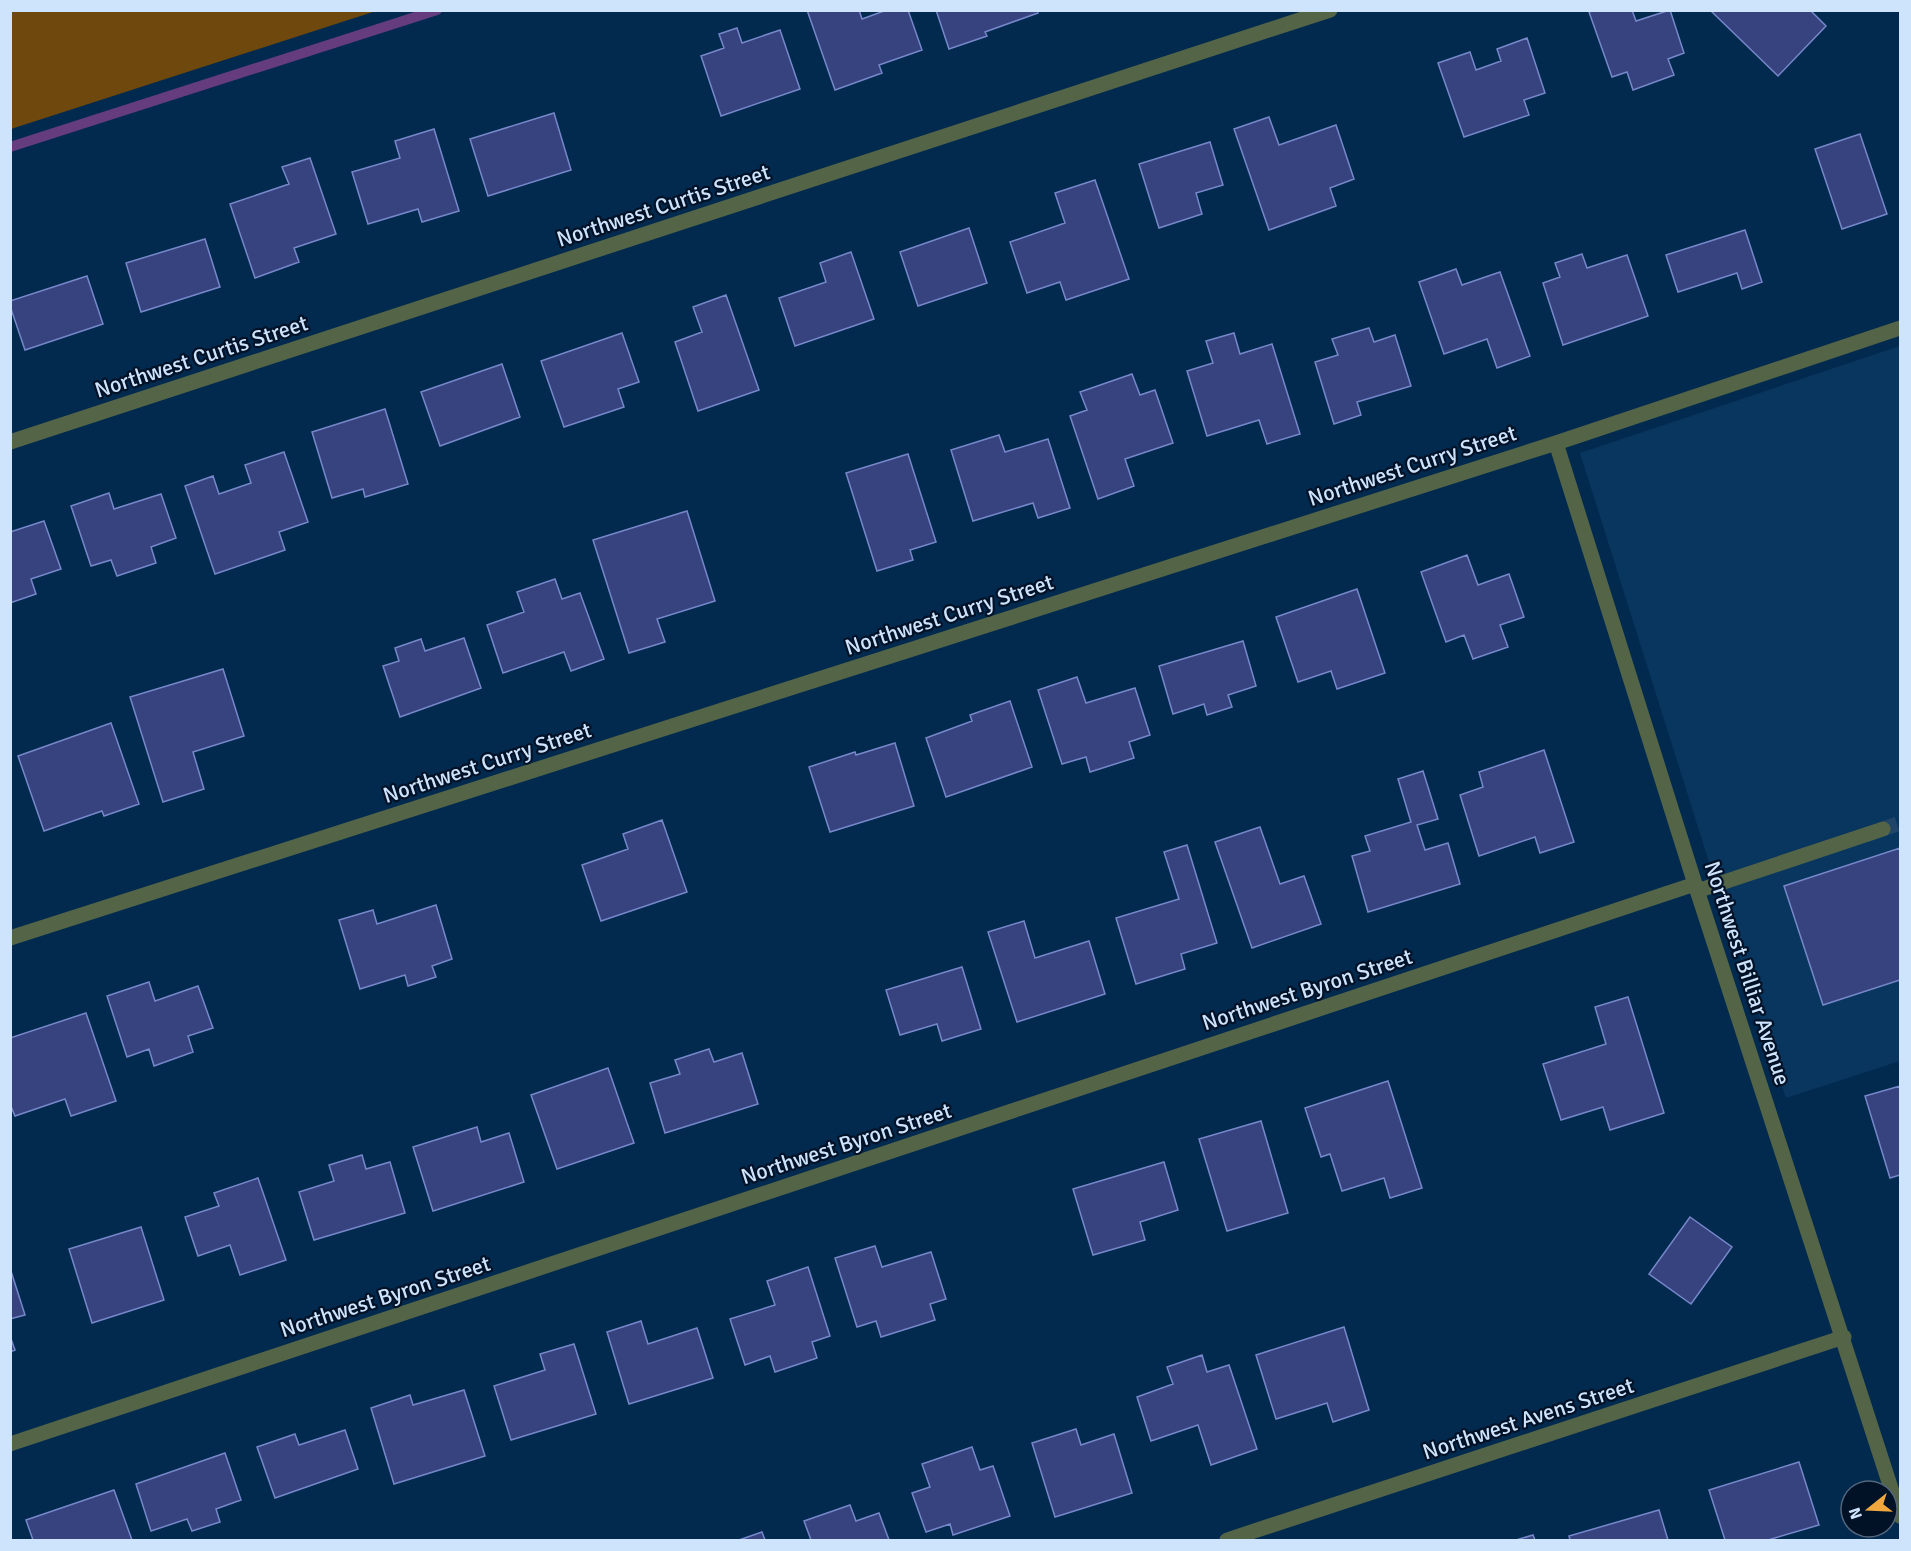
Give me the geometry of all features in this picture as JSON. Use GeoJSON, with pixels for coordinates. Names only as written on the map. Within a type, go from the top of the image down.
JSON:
{"type":"FeatureCollection","features":[{"type":"Feature","properties":{"kind":"street","name":"Northwest Curtis Street"},"geometry":{"type":"LineString","coordinates":[[10,442],[1330,10]]}},
{"type":"Feature","properties":{"kind":"street","name":"Northwest Curry Street"},"geometry":{"type":"LineString","coordinates":[[10,938],[1556,443],[1900,328]]}},
{"type":"Feature","properties":{"kind":"street","name":"Northwest Billiar Avenue"},"geometry":{"type":"LineString","coordinates":[[1556,443],[1696,887],[1844,1337],[1900,1516]]}},
{"type":"Feature","properties":{"kind":"street","name":"Northwest Byron Street"},"geometry":{"type":"LineString","coordinates":[[10,1444],[1696,887],[1882,829]]}},
{"type":"Feature","properties":{"kind":"street","name":"Northwest Avens Street"},"geometry":{"type":"LineString","coordinates":[[1227,1540],[1844,1337]]}},
{"type":"Feature","properties":{"kind":"shaded area"},"geometry":{"type":"Polygon","coordinates":[[[11,10],[376,10],[376,11],[11,129],[11,10]]]}},
{"type":"Feature","properties":{"kind":"shaded area"},"geometry":{"type":"Polygon","coordinates":[[[1900,346],[1900,1061],[1786,1098],[1580,453],[1900,346]]]}},
{"type":"Feature","properties":{"kind":"building"},"geometry":{"type":"Polygon","coordinates":[[[807,10],[859,10],[862,19],[884,11],[908,10],[922,50],[879,65],[882,73],[835,90],[807,10]]]}},
{"type":"Feature","properties":{"kind":"building"},"geometry":{"type":"Polygon","coordinates":[[[936,10],[1037,10],[1038,13],[985,32],[987,36],[949,49],[936,10]]]}},
{"type":"Feature","properties":{"kind":"building"},"geometry":{"type":"Polygon","coordinates":[[[1632,10],[1636,21],[1670,10],[1684,53],[1668,59],[1674,75],[1633,90],[1627,72],[1612,77],[1589,12],[1632,10]]]}},
{"type":"Feature","properties":{"kind":"building"},"geometry":{"type":"Polygon","coordinates":[[[1710,10],[1810,10],[1826,26],[1778,76],[1710,10]]]}},
{"type":"Feature","properties":{"kind":"building"},"geometry":{"type":"Polygon","coordinates":[[[737,28],[742,43],[780,30],[800,89],[721,116],[701,56],[724,48],[719,34],[737,28]]]}},
{"type":"Feature","properties":{"kind":"building"},"geometry":{"type":"Polygon","coordinates":[[[1527,38],[1545,93],[1524,100],[1529,115],[1464,137],[1438,63],[1470,52],[1476,70],[1501,61],[1497,49],[1527,38]]]}},
{"type":"Feature","properties":{"kind":"building"},"geometry":{"type":"Polygon","coordinates":[[[554,113],[571,170],[488,196],[470,139],[554,113]]]}},
{"type":"Feature","properties":{"kind":"building"},"geometry":{"type":"Polygon","coordinates":[[[1269,117],[1279,145],[1336,125],[1354,179],[1330,188],[1336,206],[1269,230],[1234,129],[1269,117]]]}},
{"type":"Feature","properties":{"kind":"building"},"geometry":{"type":"Polygon","coordinates":[[[434,129],[459,211],[422,222],[418,209],[368,224],[352,172],[400,158],[395,141],[434,129]]]}},
{"type":"Feature","properties":{"kind":"building"},"geometry":{"type":"Polygon","coordinates":[[[1860,134],[1887,214],[1842,229],[1815,149],[1860,134]]]}},
{"type":"Feature","properties":{"kind":"building"},"geometry":{"type":"Polygon","coordinates":[[[1210,142],[1223,185],[1196,193],[1202,214],[1159,228],[1139,164],[1210,142]]]}},
{"type":"Feature","properties":{"kind":"building"},"geometry":{"type":"Polygon","coordinates":[[[310,158],[336,234],[294,248],[299,262],[255,278],[230,204],[289,184],[282,167],[310,158]]]}},
{"type":"Feature","properties":{"kind":"building"},"geometry":{"type":"Polygon","coordinates":[[[1095,180],[1129,279],[1066,300],[1060,282],[1027,293],[1010,242],[1065,223],[1055,193],[1095,180]]]}},
{"type":"Feature","properties":{"kind":"building"},"geometry":{"type":"Polygon","coordinates":[[[969,228],[987,283],[918,306],[900,252],[969,228]]]}},
{"type":"Feature","properties":{"kind":"building"},"geometry":{"type":"Polygon","coordinates":[[[1745,230],[1762,282],[1742,289],[1737,273],[1678,292],[1666,255],[1745,230]]]}},
{"type":"Feature","properties":{"kind":"building"},"geometry":{"type":"Polygon","coordinates":[[[205,239],[220,287],[141,312],[126,263],[205,239]]]}},
{"type":"Feature","properties":{"kind":"building"},"geometry":{"type":"Polygon","coordinates":[[[851,252],[874,319],[795,346],[779,298],[826,282],[820,263],[851,252]]]}},
{"type":"Feature","properties":{"kind":"building"},"geometry":{"type":"Polygon","coordinates":[[[1582,254],[1587,268],[1627,255],[1648,316],[1563,345],[1543,283],[1560,277],[1555,263],[1582,254]]]}},
{"type":"Feature","properties":{"kind":"building"},"geometry":{"type":"Polygon","coordinates":[[[1456,269],[1462,285],[1500,272],[1530,356],[1497,368],[1487,339],[1444,354],[1419,282],[1456,269]]]}},
{"type":"Feature","properties":{"kind":"building"},"geometry":{"type":"Polygon","coordinates":[[[87,276],[103,324],[25,350],[10,301],[87,276]]]}},
{"type":"Feature","properties":{"kind":"building"},"geometry":{"type":"Polygon","coordinates":[[[726,295],[759,390],[698,411],[675,342],[702,332],[693,307],[726,295]]]}},
{"type":"Feature","properties":{"kind":"building"},"geometry":{"type":"Polygon","coordinates":[[[1369,328],[1374,342],[1395,335],[1411,386],[1357,402],[1361,415],[1334,424],[1315,362],[1338,355],[1332,339],[1369,328]]]}},
{"type":"Feature","properties":{"kind":"building"},"geometry":{"type":"Polygon","coordinates":[[[622,333],[639,382],[618,389],[624,407],[564,427],[541,361],[622,333]]]}},
{"type":"Feature","properties":{"kind":"building"},"geometry":{"type":"Polygon","coordinates":[[[1234,333],[1240,354],[1272,344],[1300,434],[1267,444],[1259,420],[1207,436],[1187,371],[1213,363],[1206,341],[1234,333]]]}},
{"type":"Feature","properties":{"kind":"building"},"geometry":{"type":"Polygon","coordinates":[[[502,364],[520,417],[440,446],[421,392],[502,364]]]}},
{"type":"Feature","properties":{"kind":"building"},"geometry":{"type":"Polygon","coordinates":[[[1132,374],[1140,395],[1155,390],[1173,443],[1125,459],[1134,486],[1098,499],[1070,416],[1087,410],[1080,392],[1132,374]]]}},
{"type":"Feature","properties":{"kind":"building"},"geometry":{"type":"Polygon","coordinates":[[[385,409],[408,484],[365,497],[363,489],[332,498],[312,432],[385,409]]]}},
{"type":"Feature","properties":{"kind":"building"},"geometry":{"type":"Polygon","coordinates":[[[999,435],[1005,452],[1048,439],[1070,508],[1038,518],[1033,503],[973,521],[951,450],[999,435]]]}},
{"type":"Feature","properties":{"kind":"building"},"geometry":{"type":"Polygon","coordinates":[[[284,452],[308,522],[279,532],[285,550],[215,574],[185,486],[213,476],[219,494],[251,483],[245,465],[284,452]]]}},
{"type":"Feature","properties":{"kind":"building"},"geometry":{"type":"Polygon","coordinates":[[[908,454],[936,542],[910,550],[913,560],[877,571],[846,473],[908,454]]]}},
{"type":"Feature","properties":{"kind":"building"},"geometry":{"type":"Polygon","coordinates":[[[109,493],[114,509],[161,494],[176,538],[151,547],[156,563],[117,576],[111,560],[91,566],[71,506],[109,493]]]}},
{"type":"Feature","properties":{"kind":"building"},"geometry":{"type":"Polygon","coordinates":[[[687,511],[715,601],[657,619],[665,642],[629,653],[593,540],[687,511]]]}},
{"type":"Feature","properties":{"kind":"building"},"geometry":{"type":"Polygon","coordinates":[[[44,521],[61,569],[31,579],[36,594],[10,603],[10,532],[44,521]]]}},
{"type":"Feature","properties":{"kind":"building"},"geometry":{"type":"Polygon","coordinates":[[[1467,555],[1478,585],[1509,574],[1524,617],[1500,625],[1508,647],[1473,659],[1464,635],[1446,642],[1421,572],[1467,555]]]}},
{"type":"Feature","properties":{"kind":"building"},"geometry":{"type":"Polygon","coordinates":[[[555,579],[562,599],[580,593],[604,659],[571,671],[564,652],[503,673],[487,625],[524,612],[517,592],[555,579]]]}},
{"type":"Feature","properties":{"kind":"building"},"geometry":{"type":"Polygon","coordinates":[[[1357,589],[1385,673],[1337,689],[1331,671],[1298,682],[1276,617],[1357,589]]]}},
{"type":"Feature","properties":{"kind":"building"},"geometry":{"type":"Polygon","coordinates":[[[464,638],[481,688],[400,717],[383,666],[399,661],[395,648],[421,639],[425,651],[464,638]]]}},
{"type":"Feature","properties":{"kind":"building"},"geometry":{"type":"Polygon","coordinates":[[[1243,641],[1256,686],[1228,695],[1232,707],[1207,715],[1204,704],[1173,714],[1159,666],[1243,641]]]}},
{"type":"Feature","properties":{"kind":"building"},"geometry":{"type":"Polygon","coordinates":[[[223,669],[244,736],[193,752],[204,789],[163,802],[130,697],[223,669]]]}},
{"type":"Feature","properties":{"kind":"building"},"geometry":{"type":"Polygon","coordinates":[[[1077,677],[1086,703],[1135,688],[1150,735],[1129,742],[1134,758],[1090,772],[1086,757],[1062,764],[1038,690],[1077,677]]]}},
{"type":"Feature","properties":{"kind":"building"},"geometry":{"type":"Polygon","coordinates":[[[1010,701],[1032,767],[946,797],[926,738],[972,721],[970,715],[1010,701]]]}},
{"type":"Feature","properties":{"kind":"building"},"geometry":{"type":"Polygon","coordinates":[[[111,723],[139,804],[104,816],[102,811],[44,831],[18,756],[111,723]]]}},
{"type":"Feature","properties":{"kind":"building"},"geometry":{"type":"Polygon","coordinates":[[[895,743],[914,806],[830,832],[809,767],[855,752],[856,755],[895,743]]]}},
{"type":"Feature","properties":{"kind":"building"},"geometry":{"type":"Polygon","coordinates":[[[1544,750],[1574,842],[1540,853],[1535,837],[1479,856],[1460,795],[1483,787],[1479,772],[1544,750]]]}},
{"type":"Feature","properties":{"kind":"building"},"geometry":{"type":"Polygon","coordinates":[[[1423,771],[1438,819],[1417,825],[1425,850],[1448,843],[1460,884],[1368,912],[1352,856],[1370,851],[1365,836],[1411,822],[1398,779],[1423,771]]]}},
{"type":"Feature","properties":{"kind":"building"},"geometry":{"type":"Polygon","coordinates":[[[662,820],[687,892],[601,921],[582,865],[628,849],[623,834],[662,820]]]}},
{"type":"Feature","properties":{"kind":"building"},"geometry":{"type":"Polygon","coordinates":[[[1260,827],[1280,884],[1304,876],[1321,924],[1252,948],[1215,842],[1260,827]]]}},
{"type":"Feature","properties":{"kind":"building"},"geometry":{"type":"Polygon","coordinates":[[[1187,845],[1217,943],[1181,954],[1185,969],[1136,984],[1116,918],[1179,899],[1164,852],[1187,845]]]}},
{"type":"Feature","properties":{"kind":"building"},"geometry":{"type":"Polygon","coordinates":[[[1900,848],[1900,980],[1823,1005],[1784,886],[1900,848]]]}},
{"type":"Feature","properties":{"kind":"building"},"geometry":{"type":"Polygon","coordinates":[[[436,905],[452,959],[432,966],[436,977],[408,986],[405,975],[360,989],[339,920],[373,910],[377,924],[436,905]]]}},
{"type":"Feature","properties":{"kind":"building"},"geometry":{"type":"Polygon","coordinates":[[[1024,921],[1035,958],[1089,941],[1105,994],[1017,1022],[988,932],[1024,921]]]}},
{"type":"Feature","properties":{"kind":"building"},"geometry":{"type":"Polygon","coordinates":[[[962,967],[981,1029],[942,1041],[937,1024],[900,1035],[886,990],[962,967]]]}},
{"type":"Feature","properties":{"kind":"building"},"geometry":{"type":"Polygon","coordinates":[[[149,982],[155,1001],[198,986],[213,1028],[188,1036],[193,1052],[154,1066],[149,1049],[127,1057],[107,996],[149,982]]]}},
{"type":"Feature","properties":{"kind":"building"},"geometry":{"type":"Polygon","coordinates":[[[1628,997],[1664,1113],[1610,1130],[1603,1107],[1561,1120],[1543,1064],[1606,1044],[1595,1007],[1628,997]]]}},
{"type":"Feature","properties":{"kind":"building"},"geometry":{"type":"Polygon","coordinates":[[[86,1013],[116,1101],[71,1116],[65,1099],[15,1116],[10,1104],[10,1038],[86,1013]]]}},
{"type":"Feature","properties":{"kind":"building"},"geometry":{"type":"Polygon","coordinates":[[[709,1049],[714,1062],[742,1053],[758,1104],[665,1133],[650,1083],[680,1074],[675,1060],[709,1049]]]}},
{"type":"Feature","properties":{"kind":"building"},"geometry":{"type":"Polygon","coordinates":[[[608,1068],[634,1143],[557,1169],[531,1095],[608,1068]]]}},
{"type":"Feature","properties":{"kind":"building"},"geometry":{"type":"Polygon","coordinates":[[[1388,1081],[1422,1188],[1390,1198],[1384,1178],[1342,1191],[1330,1154],[1321,1157],[1305,1108],[1388,1081]]]}},
{"type":"Feature","properties":{"kind":"building"},"geometry":{"type":"Polygon","coordinates":[[[1900,1086],[1900,1175],[1890,1178],[1865,1096],[1900,1086]]]}},
{"type":"Feature","properties":{"kind":"building"},"geometry":{"type":"Polygon","coordinates":[[[1261,1121],[1288,1213],[1227,1231],[1199,1139],[1261,1121]]]}},
{"type":"Feature","properties":{"kind":"building"},"geometry":{"type":"Polygon","coordinates":[[[477,1127],[481,1142],[509,1133],[524,1182],[433,1211],[413,1147],[477,1127]]]}},
{"type":"Feature","properties":{"kind":"building"},"geometry":{"type":"Polygon","coordinates":[[[362,1155],[366,1169],[390,1162],[405,1213],[314,1240],[299,1192],[334,1181],[329,1165],[362,1155]]]}},
{"type":"Feature","properties":{"kind":"building"},"geometry":{"type":"Polygon","coordinates":[[[1164,1162],[1178,1210],[1140,1222],[1145,1240],[1093,1255],[1073,1189],[1164,1162]]]}},
{"type":"Feature","properties":{"kind":"building"},"geometry":{"type":"Polygon","coordinates":[[[258,1178],[286,1260],[240,1275],[230,1245],[198,1256],[185,1217],[219,1206],[214,1193],[258,1178]]]}},
{"type":"Feature","properties":{"kind":"building"},"geometry":{"type":"Polygon","coordinates":[[[1690,1217],[1732,1247],[1691,1304],[1649,1274],[1690,1217]]]}},
{"type":"Feature","properties":{"kind":"building"},"geometry":{"type":"Polygon","coordinates":[[[141,1227],[164,1300],[92,1323],[69,1249],[141,1227]]]}},
{"type":"Feature","properties":{"kind":"building"},"geometry":{"type":"Polygon","coordinates":[[[875,1246],[882,1267],[931,1252],[946,1299],[930,1304],[935,1320],[881,1337],[876,1321],[857,1327],[835,1258],[875,1246]]]}},
{"type":"Feature","properties":{"kind":"building"},"geometry":{"type":"Polygon","coordinates":[[[808,1267],[830,1336],[812,1342],[817,1358],[775,1372],[770,1356],[745,1365],[730,1319],[775,1305],[767,1281],[808,1267]]]}},
{"type":"Feature","properties":{"kind":"building"},"geometry":{"type":"Polygon","coordinates":[[[10,1268],[25,1315],[10,1319],[10,1268]]]}},
{"type":"Feature","properties":{"kind":"building"},"geometry":{"type":"Polygon","coordinates":[[[641,1321],[648,1344],[697,1328],[713,1378],[629,1404],[607,1332],[641,1321]]]}},
{"type":"Feature","properties":{"kind":"building"},"geometry":{"type":"Polygon","coordinates":[[[1344,1327],[1369,1410],[1333,1422],[1327,1403],[1276,1419],[1256,1355],[1344,1327]]]}},
{"type":"Feature","properties":{"kind":"building"},"geometry":{"type":"Polygon","coordinates":[[[10,1336],[15,1350],[10,1352],[10,1336]]]}},
{"type":"Feature","properties":{"kind":"building"},"geometry":{"type":"Polygon","coordinates":[[[574,1344],[596,1414],[511,1440],[494,1386],[545,1370],[540,1354],[574,1344]]]}},
{"type":"Feature","properties":{"kind":"building"},"geometry":{"type":"Polygon","coordinates":[[[1202,1355],[1207,1372],[1229,1365],[1257,1449],[1211,1465],[1198,1425],[1151,1441],[1137,1397],[1173,1384],[1167,1367],[1202,1355]]]}},
{"type":"Feature","properties":{"kind":"building"},"geometry":{"type":"Polygon","coordinates":[[[464,1390],[485,1456],[394,1484],[371,1408],[410,1395],[413,1405],[464,1390]]]}},
{"type":"Feature","properties":{"kind":"building"},"geometry":{"type":"Polygon","coordinates":[[[1076,1429],[1081,1445],[1114,1434],[1132,1493],[1055,1517],[1032,1443],[1076,1429]]]}},
{"type":"Feature","properties":{"kind":"building"},"geometry":{"type":"Polygon","coordinates":[[[345,1430],[358,1469],[275,1498],[257,1447],[295,1434],[299,1445],[345,1430]]]}},
{"type":"Feature","properties":{"kind":"building"},"geometry":{"type":"Polygon","coordinates":[[[972,1447],[980,1470],[993,1466],[1010,1516],[953,1535],[950,1524],[926,1532],[912,1493],[930,1487],[922,1464],[972,1447]]]}},
{"type":"Feature","properties":{"kind":"building"},"geometry":{"type":"Polygon","coordinates":[[[225,1453],[241,1500],[216,1509],[220,1522],[192,1531],[187,1519],[151,1531],[136,1484],[225,1453]]]}},
{"type":"Feature","properties":{"kind":"building"},"geometry":{"type":"Polygon","coordinates":[[[1799,1462],[1819,1525],[1768,1540],[1725,1540],[1709,1490],[1799,1462]]]}},
{"type":"Feature","properties":{"kind":"building"},"geometry":{"type":"Polygon","coordinates":[[[114,1490],[132,1540],[33,1540],[26,1520],[114,1490]]]}},
{"type":"Feature","properties":{"kind":"building"},"geometry":{"type":"Polygon","coordinates":[[[850,1505],[856,1521],[879,1513],[889,1540],[811,1540],[804,1521],[850,1505]]]}},
{"type":"Feature","properties":{"kind":"building"},"geometry":{"type":"Polygon","coordinates":[[[1659,1510],[1668,1540],[1570,1540],[1569,1536],[1659,1510]]]}},
{"type":"Feature","properties":{"kind":"building"},"geometry":{"type":"Polygon","coordinates":[[[762,1532],[765,1540],[739,1540],[762,1532]]]}},
{"type":"Feature","properties":{"kind":"building"},"geometry":{"type":"Polygon","coordinates":[[[1533,1535],[1535,1540],[1516,1540],[1533,1535]]]}},
{"type":"Feature","properties":{"kind":"waterway"},"geometry":{"type":"LineString","coordinates":[[10,147],[437,10]]}},
{"type":"Feature","properties":{"kind":"tunnel"},"geometry":{"type":"LineString","coordinates":[[1883,829],[1900,823]]}}]}
